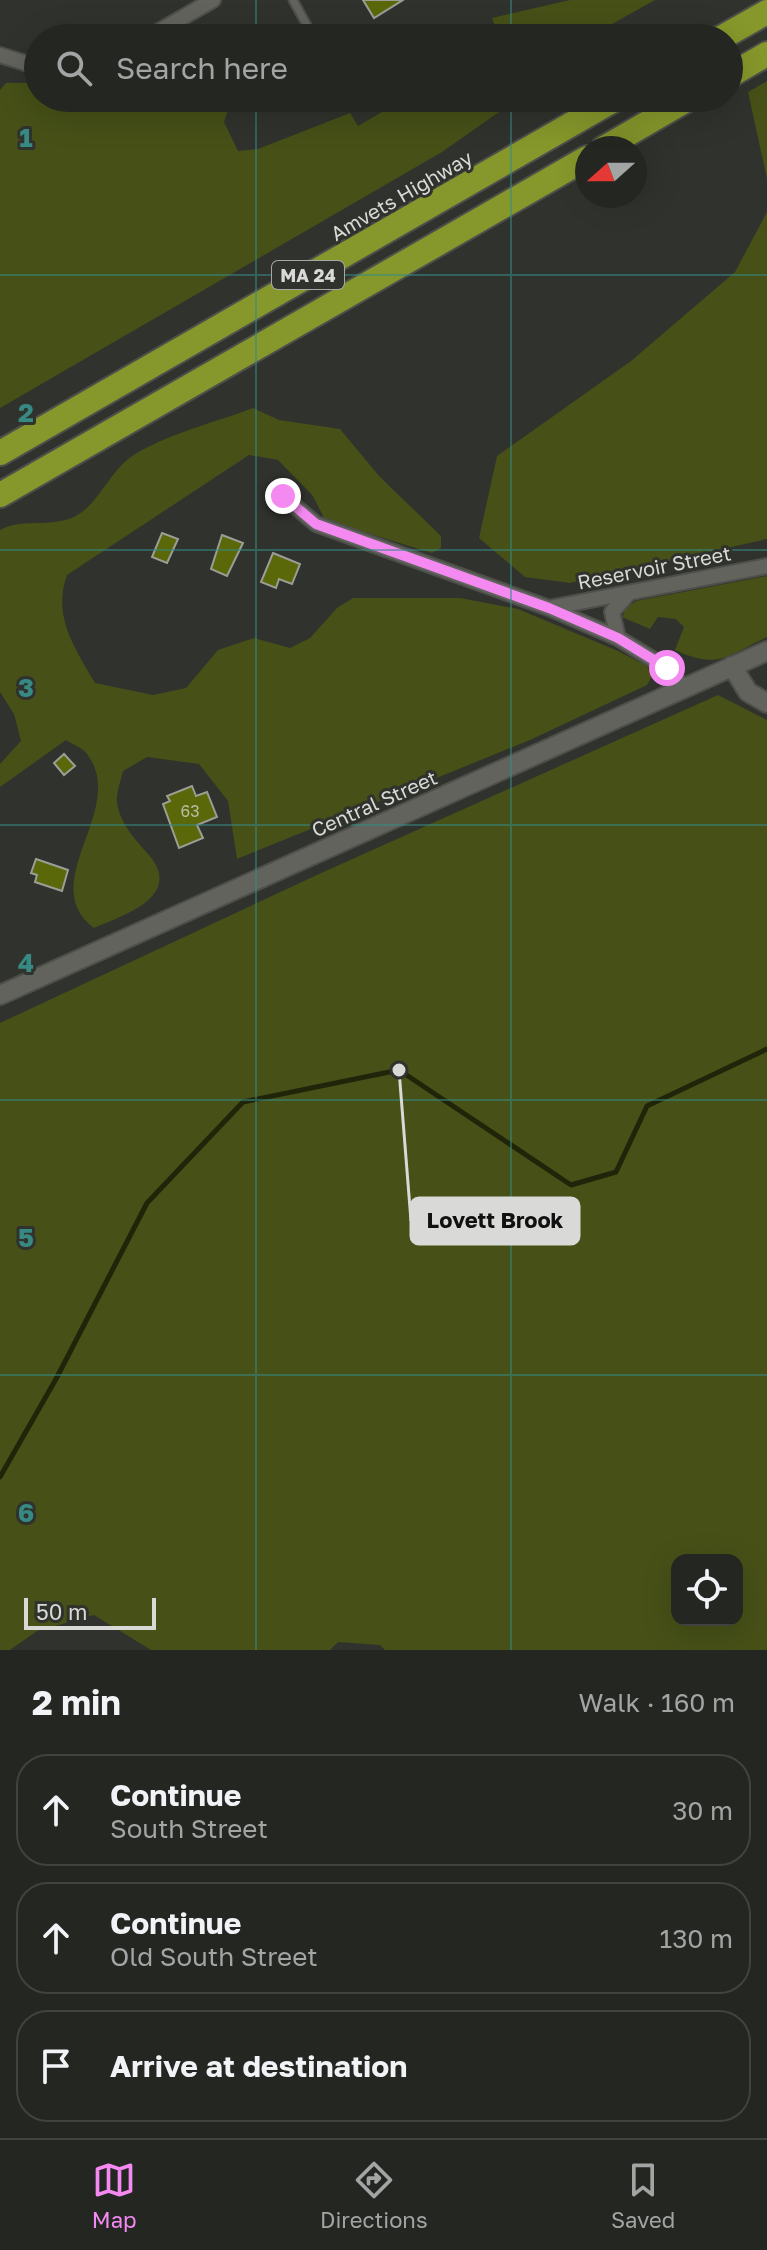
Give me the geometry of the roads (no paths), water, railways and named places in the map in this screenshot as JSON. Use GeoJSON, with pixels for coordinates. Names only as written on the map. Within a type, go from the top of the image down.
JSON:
{"type":"FeatureCollection","features":[{"type":"Feature","properties":{"kind":"highway"},"geometry":{"type":"LineString","coordinates":[[743,26],[767,12]]}},
{"type":"Feature","properties":{"kind":"highway"},"geometry":{"type":"LineString","coordinates":[[743,68],[767,54]]}},
{"type":"Feature","properties":{"kind":"highway","name":"Amvets Highway"},"geometry":{"type":"LineString","coordinates":[[0,453],[593,112]]}},
{"type":"Feature","properties":{"kind":"highway"},"geometry":{"type":"LineString","coordinates":[[625,136],[666,112]]}},
{"type":"Feature","properties":{"kind":"highway","name":"MA 24"},"geometry":{"type":"LineString","coordinates":[[0,495],[575,165]]}},
{"type":"Feature","properties":{"kind":"street"},"geometry":{"type":"LineString","coordinates":[[171,24],[213,0]]}},
{"type":"Feature","properties":{"kind":"street"},"geometry":{"type":"LineString","coordinates":[[0,55],[24,63]]}},
{"type":"Feature","properties":{"kind":"street"},"geometry":{"type":"LineString","coordinates":[[283,496],[316,524],[549,608],[618,638],[667,668],[684,688]]}},
{"type":"Feature","properties":{"kind":"street","name":"Reservoir Street"},"geometry":{"type":"LineString","coordinates":[[549,608],[767,566]]}},
{"type":"Feature","properties":{"kind":"street"},"geometry":{"type":"LineString","coordinates":[[618,638],[612,612],[621,598],[633,592]]}},
{"type":"Feature","properties":{"kind":"street","name":"Central Street"},"geometry":{"type":"LineString","coordinates":[[0,995],[767,651]]}},
{"type":"Feature","properties":{"kind":"street"},"geometry":{"type":"LineString","coordinates":[[732,666],[748,692],[767,703]]}},
{"type":"Feature","properties":{"kind":"lane"},"geometry":{"type":"LineString","coordinates":[[293,0],[306,24]]}},
{"type":"Feature","properties":{"kind":"waterway"},"geometry":{"type":"LineString","coordinates":[[0,1477],[56,1379],[147,1203],[243,1102],[399,1070],[571,1185],[616,1172],[647,1106],[767,1049]]}},
{"type":"Feature","properties":{"kind":"place","name":"Lovett Brook"},"geometry":{"type":"Point","coordinates":[399,1070]}}]}
